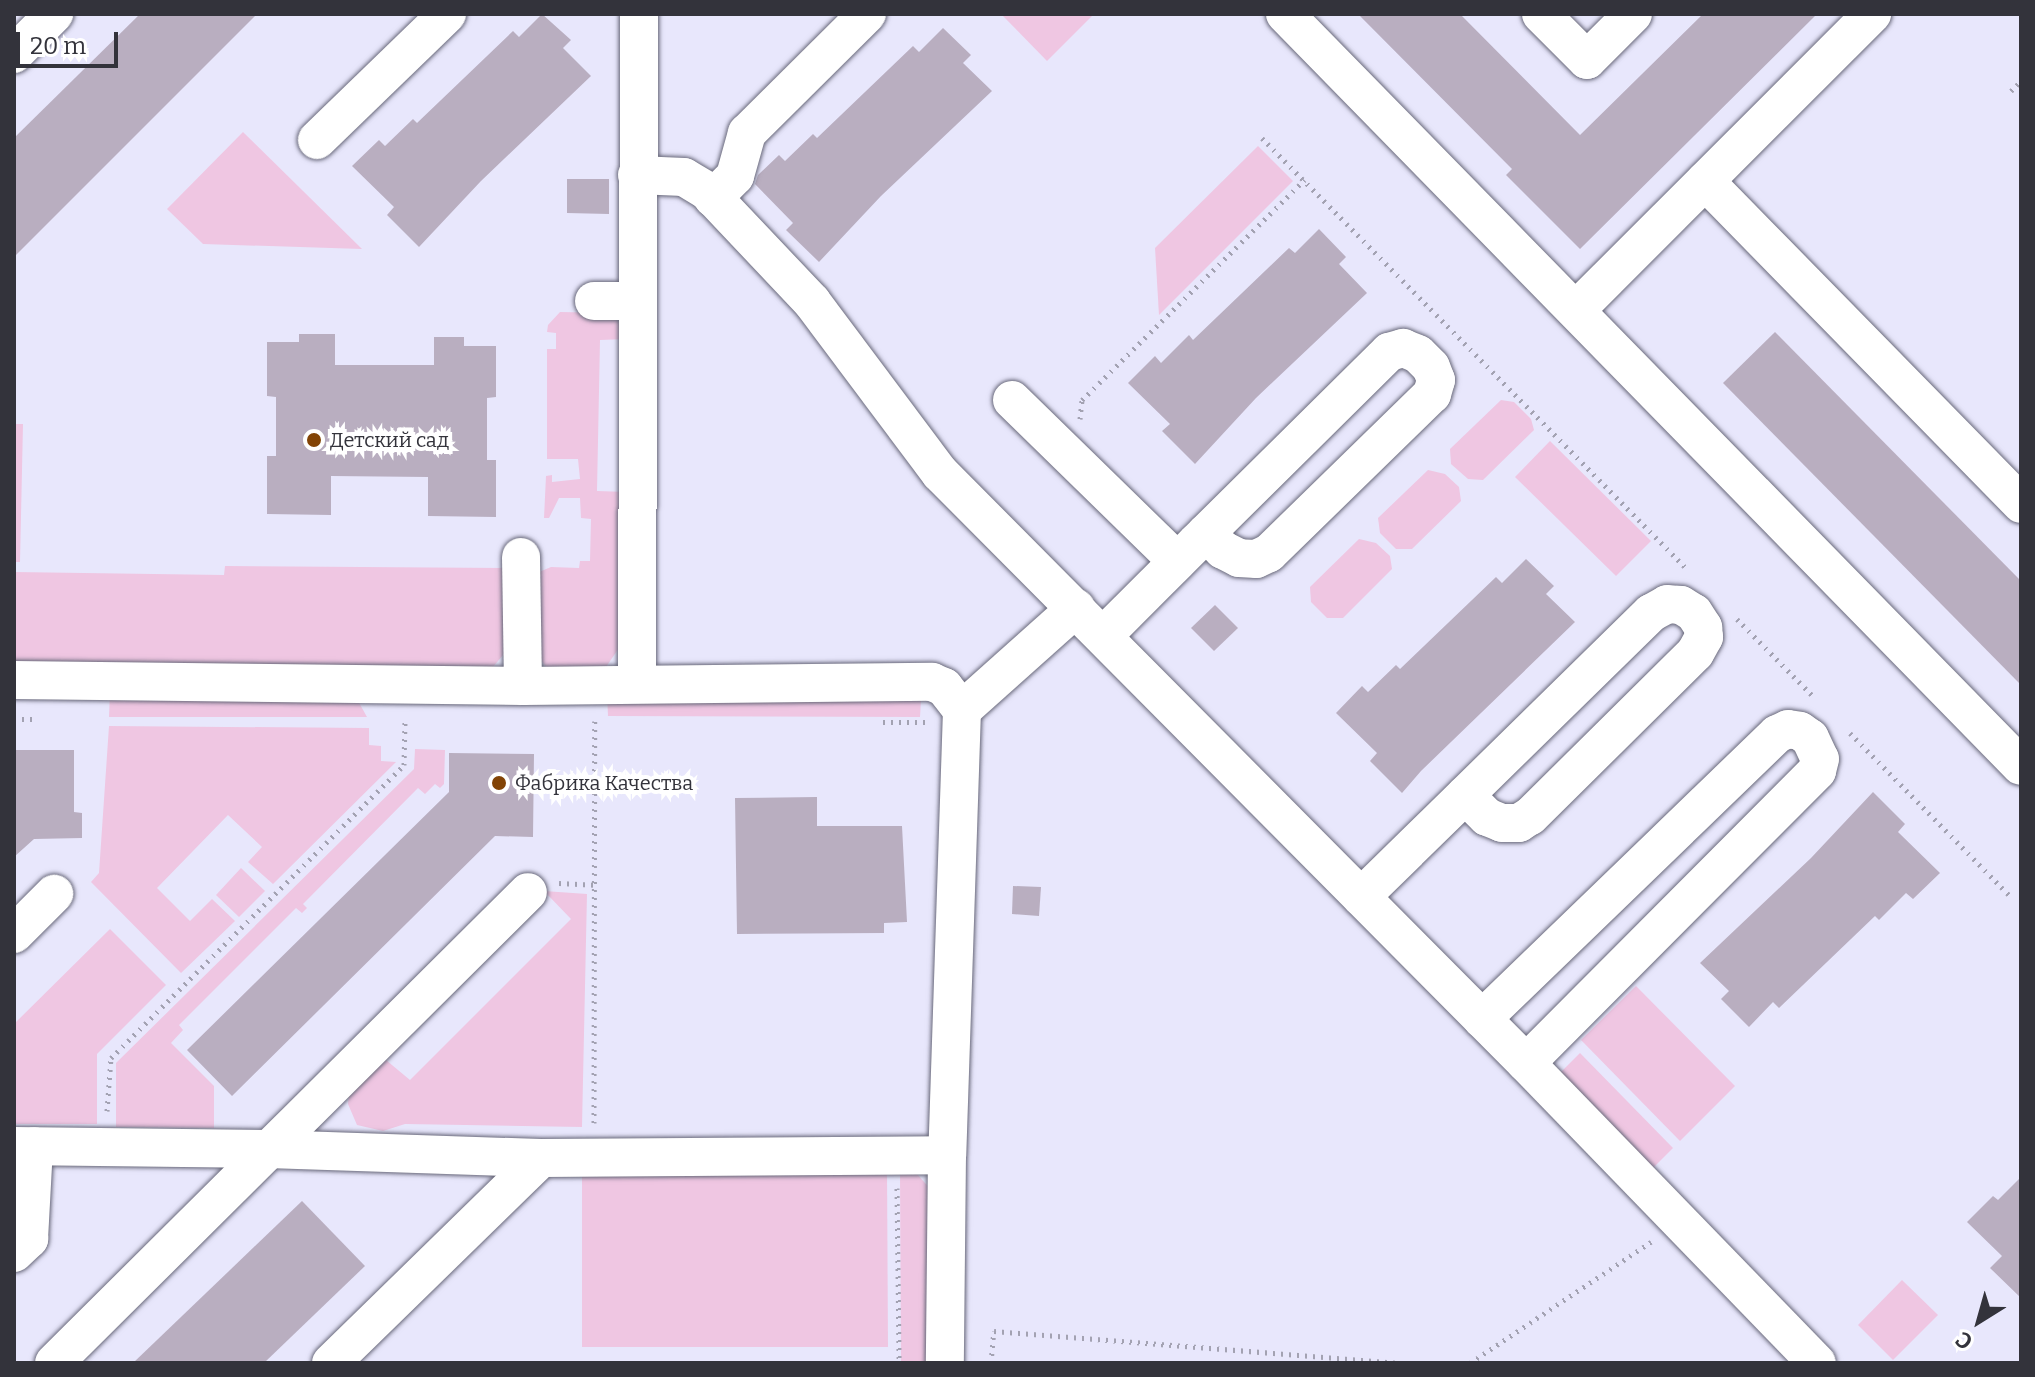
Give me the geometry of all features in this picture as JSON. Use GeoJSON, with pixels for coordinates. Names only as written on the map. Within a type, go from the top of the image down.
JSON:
{"type":"FeatureCollection","features":[{"type":"Feature","properties":{"kind":"lane"},"geometry":{"type":"LineString","coordinates":[[14,54],[54,14]]}},
{"type":"Feature","properties":{"kind":"lane"},"geometry":{"type":"LineString","coordinates":[[317,140],[447,14]]}},
{"type":"Feature","properties":{"kind":"lane"},"geometry":{"type":"LineString","coordinates":[[637,684],[639,14]]}},
{"type":"Feature","properties":{"kind":"lane"},"geometry":{"type":"LineString","coordinates":[[713,198],[735,176],[747,133],[867,14]]}},
{"type":"Feature","properties":{"kind":"lane"},"geometry":{"type":"LineString","coordinates":[[1285,14],[2021,766]]}},
{"type":"Feature","properties":{"kind":"lane"},"geometry":{"type":"LineString","coordinates":[[1541,14],[1587,60],[1633,14]]}},
{"type":"Feature","properties":{"kind":"lane"},"geometry":{"type":"LineString","coordinates":[[1576,310],[1872,14]]}},
{"type":"Feature","properties":{"kind":"lane"},"geometry":{"type":"LineString","coordinates":[[637,175],[684,177],[713,198],[812,302],[940,473],[1526,1063],[1817,1363]]}},
{"type":"Feature","properties":{"kind":"lane"},"geometry":{"type":"LineString","coordinates":[[1705,181],[2021,504]]}},
{"type":"Feature","properties":{"kind":"lane"},"geometry":{"type":"LineString","coordinates":[[594,301],[637,301]]}},
{"type":"Feature","properties":{"kind":"lane"},"geometry":{"type":"LineString","coordinates":[[1103,636],[1177,561],[1389,352],[1403,348],[1418,354],[1431,367],[1436,380],[1432,394],[1269,553],[1256,559],[1239,558],[1206,533]]}},
{"type":"Feature","properties":{"kind":"lane"},"geometry":{"type":"LineString","coordinates":[[1012,400],[1177,561]]}},
{"type":"Feature","properties":{"kind":"lane"},"geometry":{"type":"LineString","coordinates":[[521,557],[523,686]]}},
{"type":"Feature","properties":{"kind":"lane"},"geometry":{"type":"LineString","coordinates":[[1361,897],[1465,795],[1651,613],[1667,604],[1681,605],[1694,613],[1703,627],[1704,637],[1695,653],[1530,816],[1519,823],[1502,823],[1487,817],[1465,795]]}},
{"type":"Feature","properties":{"kind":"lane"},"geometry":{"type":"LineString","coordinates":[[945,711],[1076,608]]}},
{"type":"Feature","properties":{"kind":"lane"},"geometry":{"type":"LineString","coordinates":[[14,680],[523,686],[932,682],[944,687],[945,1363]]}},
{"type":"Feature","properties":{"kind":"lane"},"geometry":{"type":"LineString","coordinates":[[1482,1019],[1777,734],[1788,729],[1810,738],[1820,759],[1817,771],[1526,1063]]}},
{"type":"Feature","properties":{"kind":"lane"},"geometry":{"type":"LineString","coordinates":[[54,1363],[528,892]]}},
{"type":"Feature","properties":{"kind":"lane"},"geometry":{"type":"LineString","coordinates":[[14,934],[54,894]]}},
{"type":"Feature","properties":{"kind":"lane"},"geometry":{"type":"LineString","coordinates":[[14,1253],[29,1239],[24,1146],[268,1149],[541,1158],[947,1155]]}},
{"type":"Feature","properties":{"kind":"lane"},"geometry":{"type":"LineString","coordinates":[[331,1363],[541,1158]]}},
{"type":"Feature","properties":{"kind":"path"},"geometry":{"type":"LineString","coordinates":[[2011,91],[2021,81]]}},
{"type":"Feature","properties":{"kind":"path"},"geometry":{"type":"LineString","coordinates":[[1262,138],[1696,577]]}},
{"type":"Feature","properties":{"kind":"path"},"geometry":{"type":"LineString","coordinates":[[1079,431],[1082,400],[1304,180]]}},
{"type":"Feature","properties":{"kind":"path"},"geometry":{"type":"LineString","coordinates":[[1729,611],[1819,702]]}},
{"type":"Feature","properties":{"kind":"path"},"geometry":{"type":"LineString","coordinates":[[594,1135],[595,684]]}},
{"type":"Feature","properties":{"kind":"path"},"geometry":{"type":"LineString","coordinates":[[928,738],[945,711]]}},
{"type":"Feature","properties":{"kind":"path"},"geometry":{"type":"LineString","coordinates":[[107,1117],[111,1058],[404,765],[405,722]]}},
{"type":"Feature","properties":{"kind":"path"},"geometry":{"type":"LineString","coordinates":[[1841,725],[2009,895]]}},
{"type":"Feature","properties":{"kind":"path"},"geometry":{"type":"LineString","coordinates":[[896,1155],[899,1363]]}},
{"type":"Feature","properties":{"kind":"path"},"geometry":{"type":"LineString","coordinates":[[1470,1363],[1681,1221]]}},
{"type":"Feature","properties":{"kind":"path"},"geometry":{"type":"LineString","coordinates":[[991,1363],[994,1331],[1400,1363]]}},
{"type":"Feature","properties":{"kind":"shaded area"},"geometry":{"type":"Polygon","coordinates":[[[1001,14],[1094,14],[1047,61],[1001,14]]]}},
{"type":"Feature","properties":{"kind":"shaded area"},"geometry":{"type":"Polygon","coordinates":[[[243,132],[362,249],[203,244],[167,209],[243,132]]]}},
{"type":"Feature","properties":{"kind":"shaded area"},"geometry":{"type":"Polygon","coordinates":[[[1258,146],[1293,181],[1159,315],[1155,248],[1258,146]]]}},
{"type":"Feature","properties":{"kind":"shaded area"},"geometry":{"type":"Polygon","coordinates":[[[560,312],[614,313],[627,339],[600,340],[597,491],[627,492],[621,645],[606,667],[546,667],[539,657],[539,572],[551,567],[579,568],[580,561],[590,561],[591,519],[581,518],[580,498],[559,498],[549,518],[544,518],[546,476],[552,475],[552,482],[580,479],[578,459],[547,459],[547,349],[556,349],[556,333],[547,332],[548,325],[560,312]]]}},
{"type":"Feature","properties":{"kind":"shaded area"},"geometry":{"type":"Polygon","coordinates":[[[1501,400],[1514,402],[1531,419],[1534,430],[1483,480],[1468,479],[1451,464],[1450,449],[1501,400]]]}},
{"type":"Feature","properties":{"kind":"shaded area"},"geometry":{"type":"Polygon","coordinates":[[[14,424],[23,424],[20,562],[14,562],[14,424]]]}},
{"type":"Feature","properties":{"kind":"shaded area"},"geometry":{"type":"Polygon","coordinates":[[[1550,441],[1651,541],[1616,576],[1515,477],[1550,441]]]}},
{"type":"Feature","properties":{"kind":"shaded area"},"geometry":{"type":"Polygon","coordinates":[[[1428,470],[1445,474],[1459,487],[1461,501],[1412,549],[1396,549],[1380,533],[1378,518],[1428,470]]]}},
{"type":"Feature","properties":{"kind":"shaded area"},"geometry":{"type":"Polygon","coordinates":[[[1359,539],[1376,543],[1390,556],[1392,569],[1343,618],[1327,618],[1311,602],[1310,587],[1359,539]]]}},
{"type":"Feature","properties":{"kind":"shaded area"},"geometry":{"type":"Polygon","coordinates":[[[225,566],[505,568],[504,654],[492,668],[14,662],[14,572],[224,575],[225,566]]]}},
{"type":"Feature","properties":{"kind":"shaded area"},"geometry":{"type":"Polygon","coordinates":[[[110,691],[357,699],[367,717],[109,717],[110,691]]]}},
{"type":"Feature","properties":{"kind":"shaded area"},"geometry":{"type":"Polygon","coordinates":[[[607,693],[921,700],[920,717],[608,716],[607,693]]]}},
{"type":"Feature","properties":{"kind":"shaded area"},"geometry":{"type":"Polygon","coordinates":[[[109,726],[369,728],[369,745],[381,746],[381,761],[396,762],[273,884],[248,862],[262,847],[228,815],[157,888],[190,921],[212,899],[235,921],[181,973],[91,882],[99,873],[109,726]]]}},
{"type":"Feature","properties":{"kind":"shaded area"},"geometry":{"type":"Polygon","coordinates":[[[415,749],[445,750],[444,784],[440,788],[435,784],[425,794],[418,788],[303,904],[307,908],[302,913],[296,908],[179,1025],[183,1030],[171,1043],[214,1086],[214,1128],[116,1127],[116,1063],[414,769],[415,749]]]}},
{"type":"Feature","properties":{"kind":"shaded area"},"geometry":{"type":"Polygon","coordinates":[[[241,868],[265,891],[239,917],[216,895],[241,868]]]}},
{"type":"Feature","properties":{"kind":"shaded area"},"geometry":{"type":"Polygon","coordinates":[[[544,891],[587,894],[582,1127],[405,1124],[383,1131],[357,1125],[348,1104],[349,1094],[367,1069],[386,1060],[410,1080],[571,919],[544,891]]]}},
{"type":"Feature","properties":{"kind":"shaded area"},"geometry":{"type":"Polygon","coordinates":[[[110,929],[166,985],[97,1054],[97,1124],[14,1124],[14,1024],[110,929]]]}},
{"type":"Feature","properties":{"kind":"shaded area"},"geometry":{"type":"Polygon","coordinates":[[[1636,986],[1735,1086],[1680,1141],[1581,1040],[1636,986]]]}},
{"type":"Feature","properties":{"kind":"shaded area"},"geometry":{"type":"Polygon","coordinates":[[[1580,1053],[1673,1148],[1653,1168],[1560,1073],[1580,1053]]]}},
{"type":"Feature","properties":{"kind":"shaded area"},"geometry":{"type":"Polygon","coordinates":[[[582,1167],[887,1167],[888,1347],[582,1347],[582,1167]]]}},
{"type":"Feature","properties":{"kind":"shaded area"},"geometry":{"type":"Polygon","coordinates":[[[900,1169],[917,1174],[933,1192],[933,1363],[901,1363],[900,1169]]]}},
{"type":"Feature","properties":{"kind":"shaded area"},"geometry":{"type":"Polygon","coordinates":[[[1902,1280],[1938,1315],[1893,1360],[1858,1325],[1902,1280]]]}},
{"type":"Feature","properties":{"kind":"building"},"geometry":{"type":"Polygon","coordinates":[[[140,14],[257,14],[14,257],[14,138],[140,14]]]}},
{"type":"Feature","properties":{"kind":"building"},"geometry":{"type":"Polygon","coordinates":[[[542,14],[571,40],[563,48],[591,76],[481,181],[419,247],[387,215],[394,207],[352,166],[379,140],[385,146],[413,119],[417,123],[513,31],[519,37],[542,14]]]}},
{"type":"Feature","properties":{"kind":"building"},"geometry":{"type":"Polygon","coordinates":[[[1358,14],[1460,14],[1580,135],[1703,14],[1817,14],[1580,249],[1506,175],[1512,169],[1358,14]]]}},
{"type":"Feature","properties":{"kind":"building"},"geometry":{"type":"Polygon","coordinates":[[[943,28],[971,55],[963,63],[992,91],[881,196],[819,262],[786,230],[793,223],[755,184],[758,175],[779,155],[785,161],[813,134],[817,138],[913,46],[919,52],[943,28]]]}},
{"type":"Feature","properties":{"kind":"building"},"geometry":{"type":"Polygon","coordinates":[[[567,179],[609,179],[609,214],[567,213],[567,179]]]}},
{"type":"Feature","properties":{"kind":"building"},"geometry":{"type":"Polygon","coordinates":[[[1319,229],[1346,257],[1339,264],[1367,293],[1256,398],[1195,464],[1162,431],[1170,424],[1128,383],[1155,356],[1161,363],[1189,335],[1193,340],[1289,248],[1295,253],[1319,229]]]}},
{"type":"Feature","properties":{"kind":"building"},"geometry":{"type":"Polygon","coordinates":[[[1775,332],[2021,581],[2021,685],[1723,383],[1775,332]]]}},
{"type":"Feature","properties":{"kind":"building"},"geometry":{"type":"Polygon","coordinates":[[[299,334],[335,334],[335,365],[434,365],[434,337],[464,337],[464,346],[496,346],[496,397],[487,398],[487,460],[496,460],[496,517],[428,516],[428,477],[331,476],[331,515],[267,514],[267,456],[276,456],[276,397],[267,396],[267,342],[299,342],[299,334]]]}},
{"type":"Feature","properties":{"kind":"building"},"geometry":{"type":"Polygon","coordinates":[[[1526,559],[1554,586],[1546,594],[1575,622],[1402,793],[1370,761],[1377,753],[1336,713],[1362,686],[1368,692],[1396,665],[1400,669],[1496,577],[1502,583],[1526,559]]]}},
{"type":"Feature","properties":{"kind":"building"},"geometry":{"type":"Polygon","coordinates":[[[1215,605],[1238,628],[1214,651],[1191,628],[1215,605]]]}},
{"type":"Feature","properties":{"kind":"building"},"geometry":{"type":"Polygon","coordinates":[[[14,750],[74,750],[74,812],[82,813],[82,838],[34,839],[14,857],[14,750]]]}},
{"type":"Feature","properties":{"kind":"building"},"geometry":{"type":"Polygon","coordinates":[[[449,753],[534,754],[533,837],[495,836],[232,1096],[187,1050],[449,792],[449,753]]]}},
{"type":"Feature","properties":{"kind":"building"},"geometry":{"type":"Polygon","coordinates":[[[1873,792],[1905,824],[1898,832],[1940,873],[1913,899],[1906,893],[1879,920],[1875,916],[1779,1008],[1773,1002],[1749,1027],[1721,999],[1729,991],[1700,963],[1811,858],[1873,792]]]}},
{"type":"Feature","properties":{"kind":"building"},"geometry":{"type":"Polygon","coordinates":[[[817,797],[817,826],[902,826],[907,922],[884,923],[884,933],[737,934],[735,798],[817,797]]]}},
{"type":"Feature","properties":{"kind":"building"},"geometry":{"type":"Polygon","coordinates":[[[1013,886],[1041,887],[1039,916],[1012,914],[1013,886]]]}},
{"type":"Feature","properties":{"kind":"building"},"geometry":{"type":"Polygon","coordinates":[[[2021,1177],[2021,1298],[1990,1268],[2002,1256],[1967,1222],[1993,1196],[1998,1200],[2021,1177]]]}},
{"type":"Feature","properties":{"kind":"building"},"geometry":{"type":"Polygon","coordinates":[[[302,1201],[365,1266],[264,1363],[133,1363],[302,1201]]]}},
{"type":"Feature","properties":{"kind":"place","name":"Детский сад"},"geometry":{"type":"Point","coordinates":[314,440]}},
{"type":"Feature","properties":{"kind":"place","name":"Фабрика Качества"},"geometry":{"type":"Point","coordinates":[499,783]}}]}
